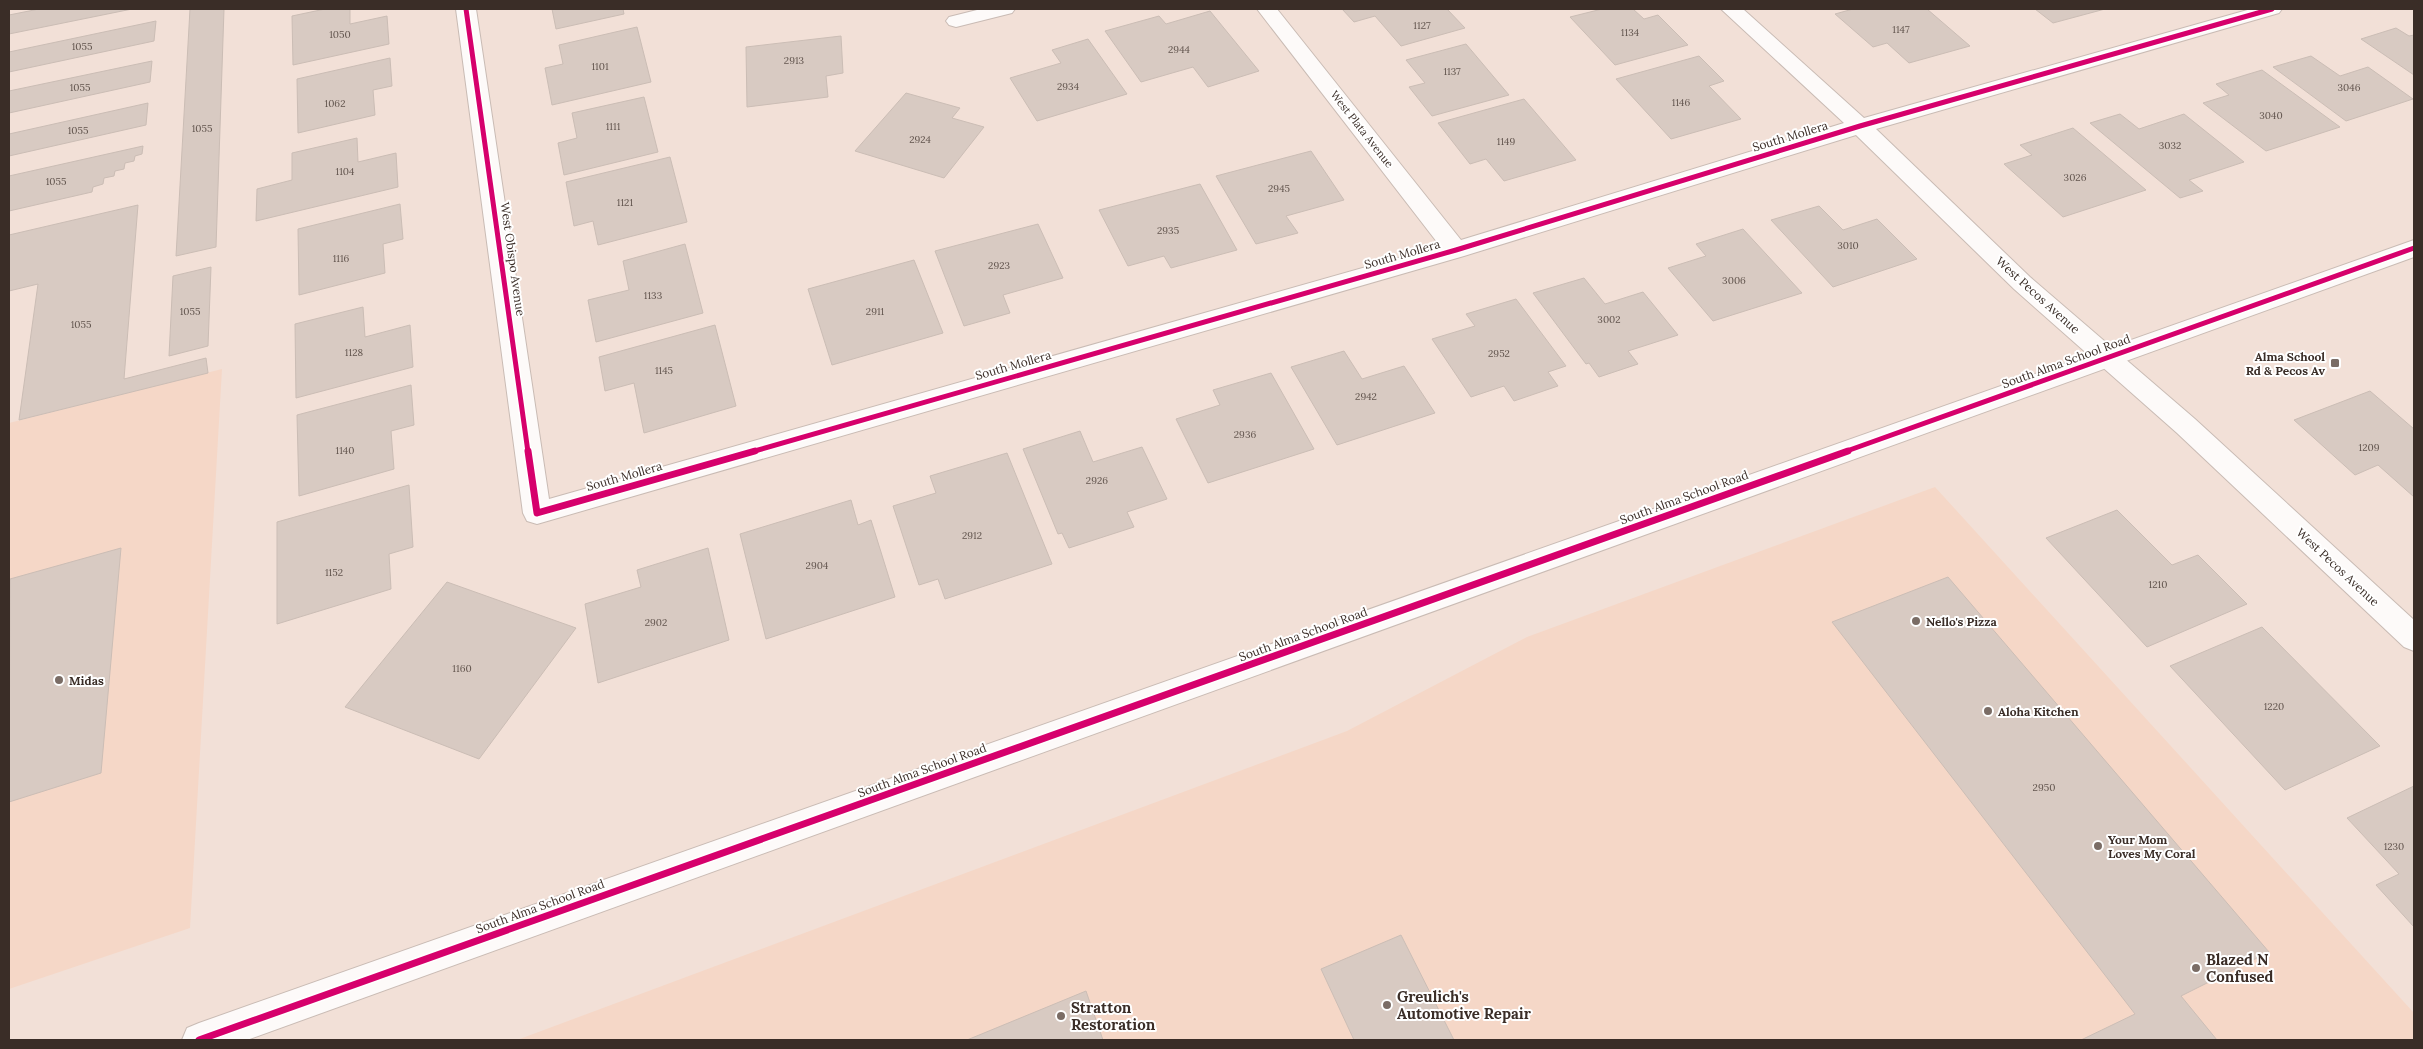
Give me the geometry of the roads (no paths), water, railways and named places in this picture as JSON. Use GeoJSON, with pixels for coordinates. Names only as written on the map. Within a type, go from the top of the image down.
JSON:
{"type":"FeatureCollection","features":[{"type":"Feature","properties":{"kind":"street","name":"West Obispo Avenue"},"geometry":{"type":"LineString","coordinates":[[466,9],[537,513]]}},
{"type":"Feature","properties":{"kind":"street"},"geometry":{"type":"LineString","coordinates":[[956,21],[1005,9]]}},
{"type":"Feature","properties":{"kind":"street","name":"West Plata Avenue"},"geometry":{"type":"LineString","coordinates":[[1267,9],[1456,250]]}},
{"type":"Feature","properties":{"kind":"street","name":"West Pecos Avenue"},"geometry":{"type":"LineString","coordinates":[[1731,9],[1860,126],[2022,283],[2186,426],[2414,638]]}},
{"type":"Feature","properties":{"kind":"street","name":"South Mollera"},"geometry":{"type":"LineString","coordinates":[[537,513],[1456,250],[2218,15],[2272,9]]}},
{"type":"Feature","properties":{"kind":"street","name":"South Alma School Road"},"geometry":{"type":"LineString","coordinates":[[199,1040],[2414,248]]}},
{"type":"Feature","properties":{"kind":"place","name":"Alma School Rd & Pecos Av"},"geometry":{"type":"Point","coordinates":[2335,363]}},
{"type":"Feature","properties":{"kind":"place","name":"Nello's Pizza"},"geometry":{"type":"Point","coordinates":[1916,621]}},
{"type":"Feature","properties":{"kind":"place","name":"Midas"},"geometry":{"type":"Point","coordinates":[59,680]}},
{"type":"Feature","properties":{"kind":"place","name":"Aloha Kitchen"},"geometry":{"type":"Point","coordinates":[1988,711]}},
{"type":"Feature","properties":{"kind":"place","name":"Your Mom Loves My Coral"},"geometry":{"type":"Point","coordinates":[2098,846]}},
{"type":"Feature","properties":{"kind":"place","name":"Blazed N Confused"},"geometry":{"type":"Point","coordinates":[2196,968]}},
{"type":"Feature","properties":{"kind":"place","name":"Greulich's Automotive Repair"},"geometry":{"type":"Point","coordinates":[1387,1005]}},
{"type":"Feature","properties":{"kind":"place","name":"Stratton Restoration"},"geometry":{"type":"Point","coordinates":[1061,1016]}}]}
